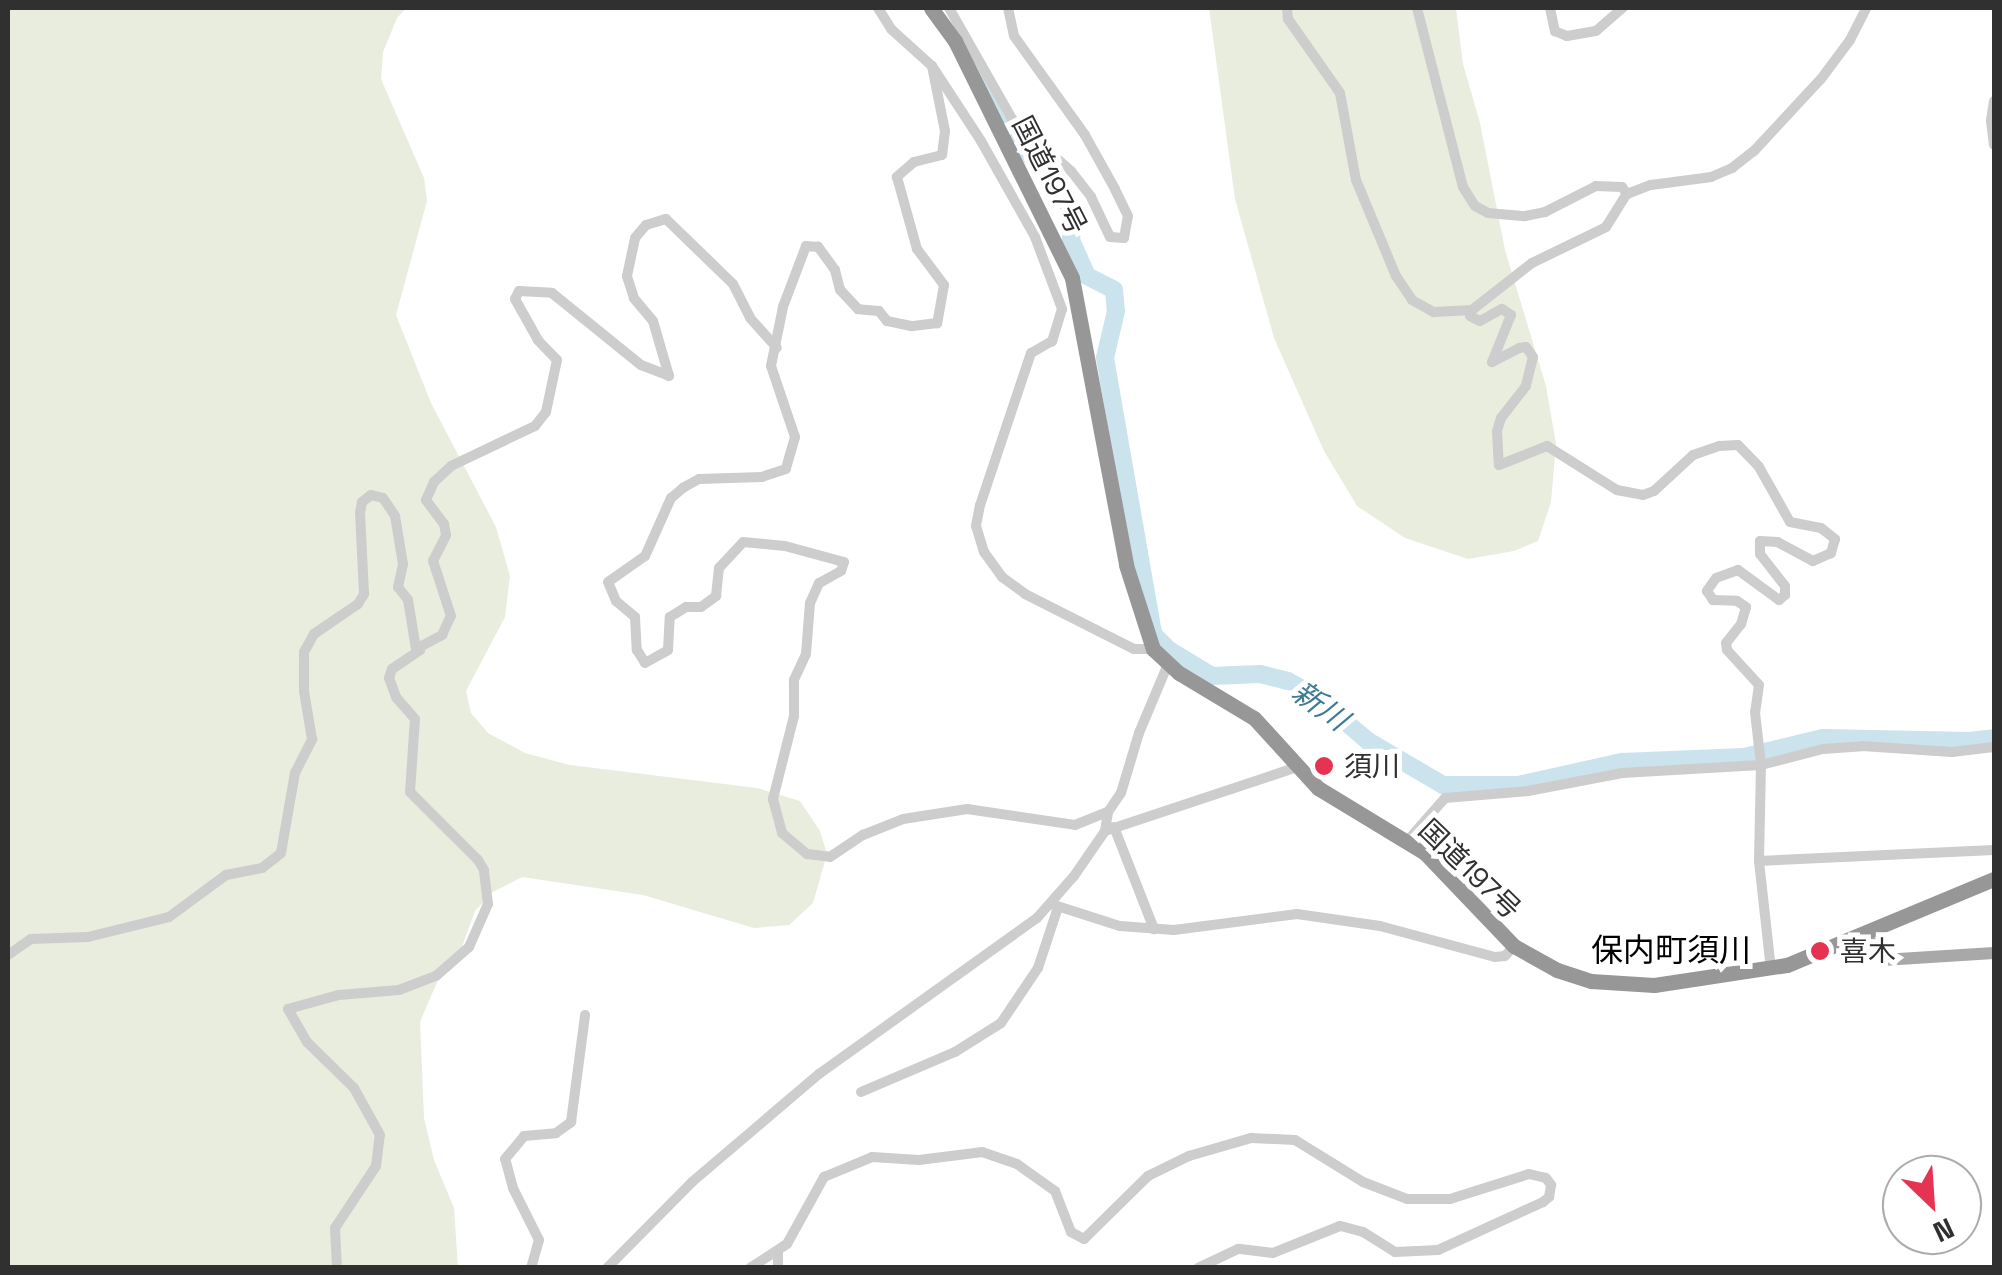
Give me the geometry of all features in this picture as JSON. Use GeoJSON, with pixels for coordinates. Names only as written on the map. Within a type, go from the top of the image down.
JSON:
{"type":"FeatureCollection","features":[{"type":"Feature","properties":{"kind":"highway","name":"国道197号"},"geometry":{"type":"LineString","coordinates":[[931,8],[1005,123],[1072,278],[1126,565],[1153,649],[1168,664],[1254,718],[1318,788],[1408,840],[1514,946],[1557,970],[1624,985],[1771,969],[1866,935],[1994,878]]}},
{"type":"Feature","properties":{"kind":"main road"},"geometry":{"type":"LineString","coordinates":[[1866,935],[1883,960],[1994,953]]}},
{"type":"Feature","properties":{"kind":"street"},"geometry":{"type":"LineString","coordinates":[[878,8],[891,30],[932,66],[1035,237],[1062,310],[1052,341],[1031,353],[980,505],[976,526],[984,552],[1002,576],[1025,594],[1134,650],[1153,649]]}},
{"type":"Feature","properties":{"kind":"street"},"geometry":{"type":"LineString","coordinates":[[949,8],[1005,123],[1071,171],[1091,197],[1110,238],[1124,238],[1128,216],[1116,189],[1084,134],[1014,36],[1008,8]]}},
{"type":"Feature","properties":{"kind":"street"},"geometry":{"type":"LineString","coordinates":[[1287,8],[1288,19],[1340,93],[1356,180],[1404,292],[1434,312],[1472,310],[1542,257],[1606,227],[1627,194],[1650,185],[1711,177],[1754,152],[1821,78],[1850,40],[1866,8]]}},
{"type":"Feature","properties":{"kind":"street"},"geometry":{"type":"LineString","coordinates":[[1418,8],[1464,188],[1475,206],[1488,213],[1525,216],[1545,212],[1596,186],[1622,187],[1627,194]]}},
{"type":"Feature","properties":{"kind":"street"},"geometry":{"type":"LineString","coordinates":[[1550,8],[1555,32],[1568,36],[1596,32],[1622,8]]}},
{"type":"Feature","properties":{"kind":"street"},"geometry":{"type":"LineString","coordinates":[[932,66],[945,130],[942,154],[914,162],[898,177],[918,249],[944,284],[938,323],[912,326],[887,321],[879,311],[858,309],[840,290],[835,270],[818,247],[806,246],[783,307],[771,366],[795,437],[786,469],[762,477],[699,479],[683,488],[671,498],[645,556],[608,582],[616,600],[635,617],[637,650],[645,663],[668,650],[670,618],[686,607],[702,607],[716,596],[719,568],[742,542],[822,554],[844,562],[841,571],[820,583],[810,603],[806,654],[794,680],[794,716],[773,799],[782,833],[807,854],[830,857],[863,834],[903,819],[968,808],[1075,825],[1108,812],[1121,793],[1138,733],[1168,664]]}},
{"type":"Feature","properties":{"kind":"street"},"geometry":{"type":"LineString","coordinates":[[1994,101],[1994,145]]}},
{"type":"Feature","properties":{"kind":"street"},"geometry":{"type":"LineString","coordinates":[[416,649],[442,635],[451,616],[434,561],[446,536],[444,524],[426,500],[434,482],[451,466],[535,426],[546,412],[557,360],[538,340],[514,300],[519,291],[552,293],[641,365],[669,376],[654,320],[634,298],[627,276],[635,238],[646,225],[666,219],[734,284],[750,318],[777,348]]}},
{"type":"Feature","properties":{"kind":"street"},"geometry":{"type":"LineString","coordinates":[[1472,310],[1470,316],[1480,321],[1502,309],[1511,316],[1492,362],[1526,347],[1533,357],[1526,386],[1501,418],[1498,465],[1547,446],[1617,490],[1643,495],[1694,455],[1729,444],[1747,451],[1790,522],[1820,528],[1835,539],[1831,553],[1813,561],[1778,542],[1760,541],[1760,554],[1785,586],[1785,595],[1779,600],[1738,570],[1709,585],[1708,596],[1713,600],[1737,601],[1746,607],[1741,624],[1726,643],[1727,650],[1759,684],[1755,712],[1760,765],[1759,861],[1771,969]]}},
{"type":"Feature","properties":{"kind":"street"},"geometry":{"type":"LineString","coordinates":[[8,955],[31,939],[88,937],[169,917],[226,875],[262,868],[281,853],[295,773],[312,739],[304,692],[304,652],[314,634],[358,604],[364,594],[362,502],[371,495],[383,498],[394,516],[403,564],[398,587],[408,600],[416,649],[420,650],[392,670],[389,678],[396,697],[415,719],[410,792],[478,860],[484,870],[488,904],[469,947],[436,976],[399,990],[339,995],[288,1009],[307,1042],[354,1088],[380,1135],[376,1166],[335,1228],[337,1268]]}},
{"type":"Feature","properties":{"kind":"street"},"geometry":{"type":"LineString","coordinates":[[1408,840],[1445,798],[1492,796],[1641,771],[1760,765],[1842,748],[1952,752],[1994,747]]}},
{"type":"Feature","properties":{"kind":"street"},"geometry":{"type":"LineString","coordinates":[[607,1268],[692,1182],[819,1074],[1054,905],[1110,829],[1300,766]]}},
{"type":"Feature","properties":{"kind":"street"},"geometry":{"type":"LineString","coordinates":[[1108,812],[1110,829],[1154,929]]}},
{"type":"Feature","properties":{"kind":"street"},"geometry":{"type":"LineString","coordinates":[[1759,861],[1994,850]]}},
{"type":"Feature","properties":{"kind":"street"},"geometry":{"type":"LineString","coordinates":[[1054,905],[1120,926],[1174,930],[1297,914],[1380,926],[1494,957],[1505,956],[1514,946]]}},
{"type":"Feature","properties":{"kind":"street"},"geometry":{"type":"LineString","coordinates":[[861,1092],[955,1052],[1001,1023],[1038,968],[1054,905]]}},
{"type":"Feature","properties":{"kind":"street"},"geometry":{"type":"LineString","coordinates":[[532,1268],[539,1240],[513,1188],[505,1159],[524,1136],[556,1133],[571,1122],[585,1015]]}},
{"type":"Feature","properties":{"kind":"street"},"geometry":{"type":"LineString","coordinates":[[750,1268],[778,1252],[793,1235],[824,1178],[872,1157],[930,1160],[982,1152],[1017,1164],[1055,1190],[1071,1232],[1084,1239],[1132,1187],[1161,1168],[1251,1138],[1295,1140],[1363,1182],[1407,1199],[1467,1196],[1529,1174],[1546,1178],[1551,1185],[1549,1197],[1543,1202],[1438,1250],[1395,1252],[1364,1232],[1340,1226],[1273,1253],[1238,1249],[1198,1268]]}},
{"type":"Feature","properties":{"kind":"street"},"geometry":{"type":"LineString","coordinates":[[778,1252],[778,1268]]}},
{"type":"Feature","properties":{"kind":"shaded area"},"geometry":{"type":"Polygon","coordinates":[[[8,8],[406,8],[397,18],[383,52],[381,79],[424,178],[427,201],[396,315],[431,403],[496,527],[510,576],[505,617],[466,691],[471,713],[488,733],[525,753],[570,765],[757,788],[800,801],[820,831],[827,854],[813,903],[789,925],[754,928],[643,895],[522,877],[493,892],[475,911],[460,952],[438,980],[420,1022],[424,1118],[434,1160],[454,1208],[458,1267],[8,1267],[8,8]]]}},
{"type":"Feature","properties":{"kind":"shaded area"},"geometry":{"type":"Polygon","coordinates":[[[1209,8],[1456,8],[1463,64],[1480,123],[1505,250],[1546,386],[1556,444],[1551,502],[1538,541],[1514,551],[1468,559],[1405,538],[1357,506],[1324,451],[1274,338],[1235,199],[1209,8]]]}},
{"type":"Feature","properties":{"kind":"waterway","name":"新川"},"geometry":{"type":"LineString","coordinates":[[977,67],[1023,149],[1050,174],[1074,214],[1071,240],[1087,276],[1114,290],[1116,311],[1105,358],[1153,634],[1169,650],[1212,676],[1260,674],[1288,681],[1315,696],[1368,741],[1443,785],[1518,785],[1622,762],[1744,757],[1823,738],[1994,738]]}},
{"type":"Feature","properties":{"kind":"place","name":"須川"},"geometry":{"type":"Point","coordinates":[1324,766]}},
{"type":"Feature","properties":{"kind":"place","name":"喜木"},"geometry":{"type":"Point","coordinates":[1820,951]}},
{"type":"Feature","properties":{"kind":"district","name":"保内町須川"},"geometry":{"type":"Point","coordinates":[1671,950]}}]}
